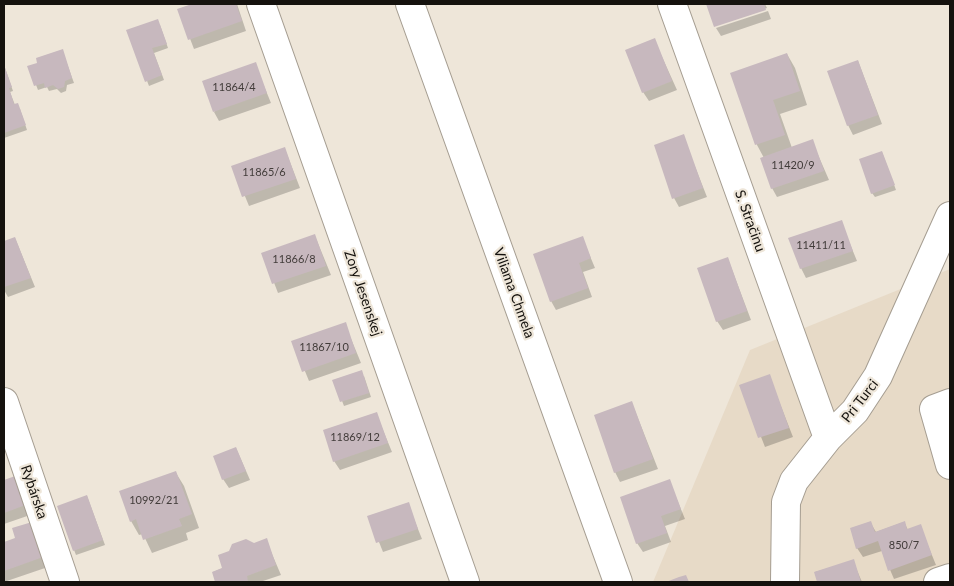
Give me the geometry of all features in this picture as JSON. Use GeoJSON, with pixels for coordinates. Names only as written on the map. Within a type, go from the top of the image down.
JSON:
{"type":"FeatureCollection","features":[{"type":"Feature","properties":{"kind":"street","name":"Zory Jesenskej"},"geometry":{"type":"LineString","coordinates":[[261,4],[465,582]]}},
{"type":"Feature","properties":{"kind":"street","name":"Viliama Chmela"},"geometry":{"type":"LineString","coordinates":[[410,4],[618,582]]}},
{"type":"Feature","properties":{"kind":"street","name":"S. Stračinu"},"geometry":{"type":"LineString","coordinates":[[672,4],[828,438]]}},
{"type":"Feature","properties":{"kind":"street","name":"Pri Turci"},"geometry":{"type":"LineString","coordinates":[[785,582],[786,502],[794,480],[828,438],[855,411],[878,376],[950,216]]}},
{"type":"Feature","properties":{"kind":"street","name":"Rybárska"},"geometry":{"type":"LineString","coordinates":[[4,402],[65,582]]}},
{"type":"Feature","properties":{"kind":"street"},"geometry":{"type":"LineString","coordinates":[[950,403],[934,409],[950,465]]}},
{"type":"Feature","properties":{"kind":"street"},"geometry":{"type":"LineString","coordinates":[[938,582],[950,578]]}},
{"type":"Feature","properties":{"kind":"shaded area"},"geometry":{"type":"Polygon","coordinates":[[[950,269],[950,582],[653,582],[750,350],[950,269]]]}},
{"type":"Feature","properties":{"kind":"building"},"geometry":{"type":"Polygon","coordinates":[[[192,4],[236,4],[242,21],[188,40],[177,9],[192,4]]]}},
{"type":"Feature","properties":{"kind":"building"},"geometry":{"type":"Polygon","coordinates":[[[706,4],[764,4],[766,10],[714,27],[706,4]]]}},
{"type":"Feature","properties":{"kind":"building"},"geometry":{"type":"Polygon","coordinates":[[[158,19],[167,44],[152,48],[162,75],[145,82],[126,30],[158,19]]]}},
{"type":"Feature","properties":{"kind":"building"},"geometry":{"type":"Polygon","coordinates":[[[655,38],[672,81],[642,93],[625,50],[655,38]]]}},
{"type":"Feature","properties":{"kind":"building"},"geometry":{"type":"Polygon","coordinates":[[[63,49],[72,78],[65,81],[64,87],[58,89],[53,85],[45,88],[44,83],[34,86],[27,66],[37,63],[36,58],[63,49]]]}},
{"type":"Feature","properties":{"kind":"building"},"geometry":{"type":"Polygon","coordinates":[[[787,53],[800,91],[773,100],[785,135],[755,145],[730,73],[787,53]]]}},
{"type":"Feature","properties":{"kind":"building"},"geometry":{"type":"Polygon","coordinates":[[[858,60],[878,115],[847,126],[827,71],[858,60]]]}},
{"type":"Feature","properties":{"kind":"building"},"geometry":{"type":"Polygon","coordinates":[[[256,62],[267,93],[213,112],[202,81],[256,62]]]}},
{"type":"Feature","properties":{"kind":"building"},"geometry":{"type":"Polygon","coordinates":[[[4,65],[12,87],[9,88],[14,104],[18,103],[26,125],[4,133],[4,65]]]}},
{"type":"Feature","properties":{"kind":"building"},"geometry":{"type":"Polygon","coordinates":[[[684,134],[703,188],[672,199],[654,145],[684,134]]]}},
{"type":"Feature","properties":{"kind":"building"},"geometry":{"type":"Polygon","coordinates":[[[813,139],[824,171],[771,189],[760,158],[813,139]]]}},
{"type":"Feature","properties":{"kind":"building"},"geometry":{"type":"Polygon","coordinates":[[[285,147],[296,179],[242,197],[231,166],[285,147]]]}},
{"type":"Feature","properties":{"kind":"building"},"geometry":{"type":"Polygon","coordinates":[[[882,151],[895,185],[871,194],[859,159],[882,151]]]}},
{"type":"Feature","properties":{"kind":"building"},"geometry":{"type":"Polygon","coordinates":[[[842,220],[853,251],[800,269],[788,238],[842,220]]]}},
{"type":"Feature","properties":{"kind":"building"},"geometry":{"type":"Polygon","coordinates":[[[315,234],[326,266],[272,284],[261,253],[315,234]]]}},
{"type":"Feature","properties":{"kind":"building"},"geometry":{"type":"Polygon","coordinates":[[[583,236],[591,258],[579,263],[588,288],[550,302],[533,254],[583,236]]]}},
{"type":"Feature","properties":{"kind":"building"},"geometry":{"type":"Polygon","coordinates":[[[15,237],[31,278],[4,287],[4,241],[15,237]]]}},
{"type":"Feature","properties":{"kind":"building"},"geometry":{"type":"Polygon","coordinates":[[[728,257],[747,311],[716,322],[697,268],[728,257]]]}},
{"type":"Feature","properties":{"kind":"building"},"geometry":{"type":"Polygon","coordinates":[[[346,322],[356,353],[302,372],[291,341],[346,322]]]}},
{"type":"Feature","properties":{"kind":"building"},"geometry":{"type":"Polygon","coordinates":[[[362,370],[369,393],[340,402],[332,380],[362,370]]]}},
{"type":"Feature","properties":{"kind":"building"},"geometry":{"type":"Polygon","coordinates":[[[770,374],[789,428],[758,438],[739,385],[770,374]]]}},
{"type":"Feature","properties":{"kind":"building"},"geometry":{"type":"Polygon","coordinates":[[[632,401],[653,459],[614,473],[594,415],[632,401]]]}},
{"type":"Feature","properties":{"kind":"building"},"geometry":{"type":"Polygon","coordinates":[[[377,412],[388,443],[333,462],[323,430],[377,412]]]}},
{"type":"Feature","properties":{"kind":"building"},"geometry":{"type":"Polygon","coordinates":[[[236,447],[246,471],[222,480],[213,456],[236,447]]]}},
{"type":"Feature","properties":{"kind":"building"},"geometry":{"type":"Polygon","coordinates":[[[176,471],[192,514],[179,519],[182,526],[143,540],[136,519],[130,522],[119,491],[176,471]]]}},
{"type":"Feature","properties":{"kind":"building"},"geometry":{"type":"Polygon","coordinates":[[[18,475],[28,504],[4,513],[4,480],[18,475]]]}},
{"type":"Feature","properties":{"kind":"building"},"geometry":{"type":"Polygon","coordinates":[[[670,479],[681,509],[661,516],[667,533],[636,544],[620,497],[670,479]]]}},
{"type":"Feature","properties":{"kind":"building"},"geometry":{"type":"Polygon","coordinates":[[[87,495],[103,540],[73,551],[57,506],[87,495]]]}},
{"type":"Feature","properties":{"kind":"building"},"geometry":{"type":"Polygon","coordinates":[[[409,502],[418,529],[376,543],[367,516],[409,502]]]}},
{"type":"Feature","properties":{"kind":"building"},"geometry":{"type":"Polygon","coordinates":[[[871,521],[875,532],[905,521],[907,529],[921,524],[932,555],[888,571],[878,541],[856,549],[850,528],[871,521]]]}},
{"type":"Feature","properties":{"kind":"building"},"geometry":{"type":"Polygon","coordinates":[[[32,522],[43,557],[4,571],[4,542],[15,538],[12,528],[32,522]]]}},
{"type":"Feature","properties":{"kind":"building"},"geometry":{"type":"Polygon","coordinates":[[[267,538],[276,565],[247,576],[248,582],[215,582],[212,572],[222,568],[218,555],[229,551],[232,544],[246,539],[254,543],[267,538]]]}},
{"type":"Feature","properties":{"kind":"building"},"geometry":{"type":"Polygon","coordinates":[[[854,559],[861,582],[817,582],[814,572],[854,559]]]}},
{"type":"Feature","properties":{"kind":"building"},"geometry":{"type":"Polygon","coordinates":[[[686,575],[689,582],[666,582],[679,577],[686,575]]]}}]}
